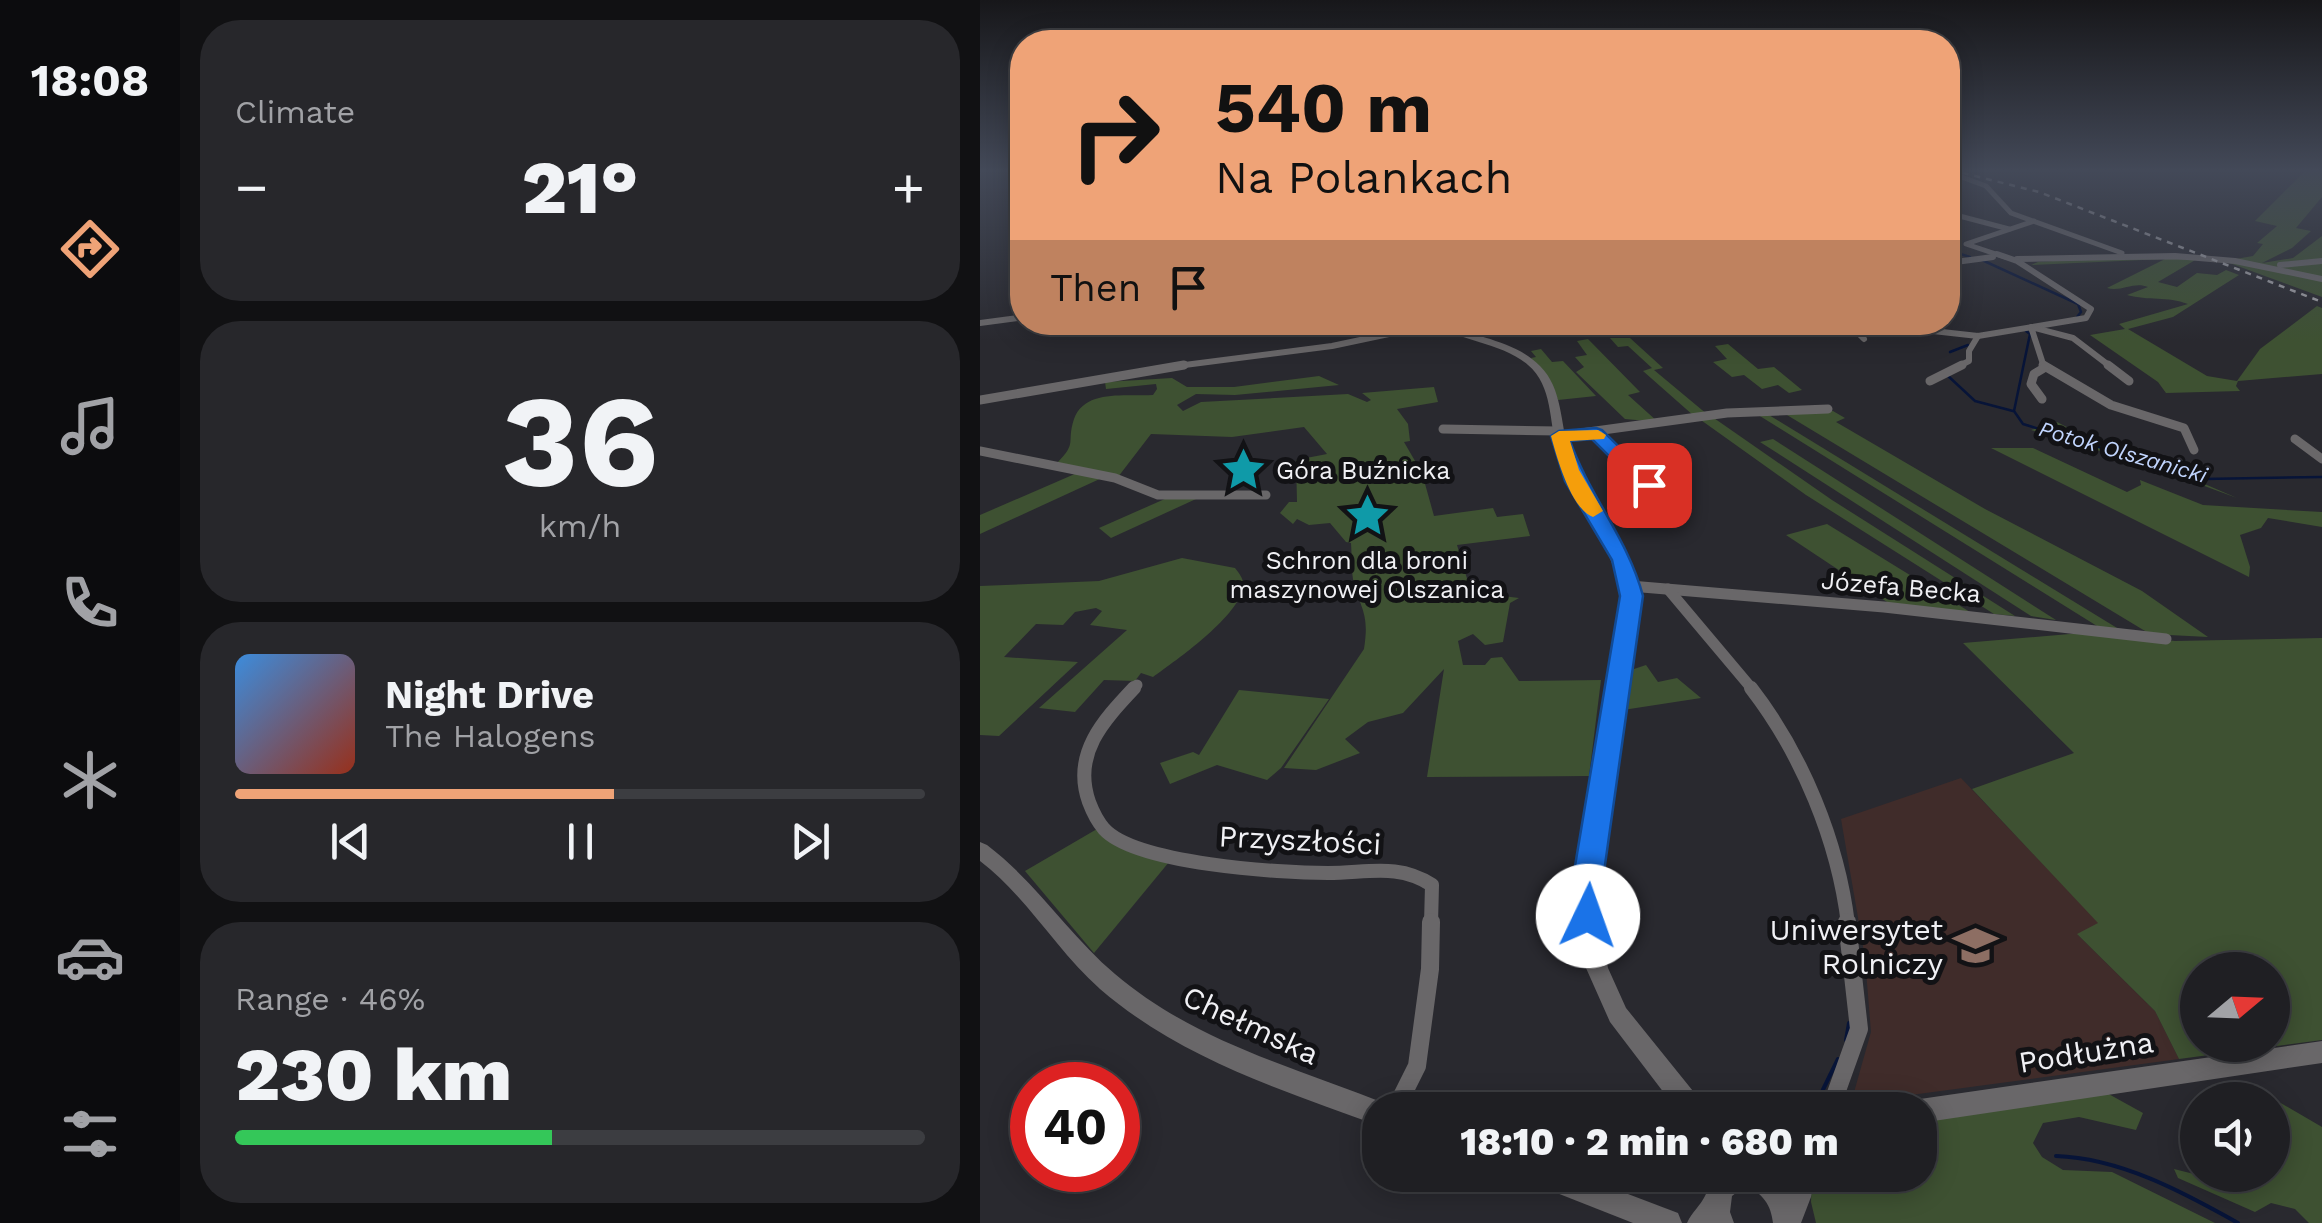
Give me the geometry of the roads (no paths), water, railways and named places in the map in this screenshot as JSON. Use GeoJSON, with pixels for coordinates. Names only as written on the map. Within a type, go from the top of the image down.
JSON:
{"type":"FeatureCollection","features":[{"type":"Feature","properties":{"kind":"street"},"geometry":{"type":"LineString","coordinates":[[2001,227],[2008,229]]}},
{"type":"Feature","properties":{"kind":"street"},"geometry":{"type":"LineString","coordinates":[[2014,227],[1966,244],[2012,259],[2126,255],[2260,266],[2322,279]]}},
{"type":"Feature","properties":{"kind":"street"},"geometry":{"type":"LineString","coordinates":[[2050,227],[2126,255]]}},
{"type":"Feature","properties":{"kind":"street"},"geometry":{"type":"LineString","coordinates":[[1960,262],[1998,256]]}},
{"type":"Feature","properties":{"kind":"street"},"geometry":{"type":"LineString","coordinates":[[1960,334],[1978,336],[2080,321],[2089,315],[2091,308],[2082,299],[2012,259]]}},
{"type":"Feature","properties":{"kind":"street"},"geometry":{"type":"LineString","coordinates":[[2028,270],[2030,264],[2044,260]]}},
{"type":"Feature","properties":{"kind":"street"},"geometry":{"type":"LineString","coordinates":[[2260,266],[2322,261]]}},
{"type":"Feature","properties":{"kind":"street"},"geometry":{"type":"LineString","coordinates":[[980,324],[1010,319]]}},
{"type":"Feature","properties":{"kind":"street"},"geometry":{"type":"LineString","coordinates":[[2031,327],[2044,368],[2111,405],[2184,428],[2194,450]]}},
{"type":"Feature","properties":{"kind":"street"},"geometry":{"type":"LineString","coordinates":[[2031,327],[2073,338],[2130,381]]}},
{"type":"Feature","properties":{"kind":"street"},"geometry":{"type":"LineString","coordinates":[[980,400],[1233,356],[1332,346],[1378,335]]}},
{"type":"Feature","properties":{"kind":"street"},"geometry":{"type":"LineString","coordinates":[[1464,335],[1532,364],[1549,389],[1570,470],[1623,560],[1630,586],[1629,627],[1589,872],[1588,916],[1597,968],[1618,1015],[1678,1092]]}},
{"type":"Feature","properties":{"kind":"street"},"geometry":{"type":"LineString","coordinates":[[1860,335],[1864,339]]}},
{"type":"Feature","properties":{"kind":"street"},"geometry":{"type":"LineString","coordinates":[[1930,381],[1968,360],[1978,336]]}},
{"type":"Feature","properties":{"kind":"street"},"geometry":{"type":"LineString","coordinates":[[2042,399],[2031,384],[2034,374],[2044,368]]}},
{"type":"Feature","properties":{"kind":"street"},"geometry":{"type":"LineString","coordinates":[[1443,429],[1596,434],[1728,413],[1828,409]]}},
{"type":"Feature","properties":{"kind":"street"},"geometry":{"type":"LineString","coordinates":[[1596,434],[1673,506]]}},
{"type":"Feature","properties":{"kind":"street"},"geometry":{"type":"LineString","coordinates":[[2295,438],[2322,458]]}},
{"type":"Feature","properties":{"kind":"street"},"geometry":{"type":"LineString","coordinates":[[980,451],[1115,478],[1158,495],[1266,495]]}},
{"type":"Feature","properties":{"kind":"street","name":"Józefa Becka"},"geometry":{"type":"LineString","coordinates":[[1630,586],[1884,607],[2166,639]]}},
{"type":"Feature","properties":{"kind":"street"},"geometry":{"type":"LineString","coordinates":[[1668,589],[1754,692],[1784,735],[1828,833],[1847,917],[1859,1029],[1836,1092]]}},
{"type":"Feature","properties":{"kind":"street","name":"Przyszłości"},"geometry":{"type":"LineString","coordinates":[[1137,686],[1097,727],[1082,764],[1084,782],[1105,832],[1151,853],[1202,864],[1236,869],[1410,872],[1432,884],[1430,968],[1418,1066],[1404,1092]]}},
{"type":"Feature","properties":{"kind":"street","name":"Chełmska"},"geometry":{"type":"LineString","coordinates":[[980,850],[1022,888],[1072,948],[1155,1016],[1216,1052],[1362,1107]]}},
{"type":"Feature","properties":{"kind":"street","name":"Podłużna"},"geometry":{"type":"LineString","coordinates":[[1937,1109],[2322,1052]]}},
{"type":"Feature","properties":{"kind":"street"},"geometry":{"type":"LineString","coordinates":[[1725,1194],[1774,1189],[1787,1220]]}},
{"type":"Feature","properties":{"kind":"street"},"geometry":{"type":"LineString","coordinates":[[1587,1192],[1668,1223]]}},
{"type":"Feature","properties":{"kind":"street"},"geometry":{"type":"LineString","coordinates":[[1787,1220],[1799,1192]]}},
{"type":"Feature","properties":{"kind":"waterway","name":"Potok Olszanicki"},"geometry":{"type":"LineString","coordinates":[[1960,254],[1970,257]]}},
{"type":"Feature","properties":{"kind":"waterway","name":"Potok Olszanicki"},"geometry":{"type":"LineString","coordinates":[[1982,260],[2078,304],[2081,312],[2077,317]]}},
{"type":"Feature","properties":{"kind":"waterway","name":"Potok Olszanicki"},"geometry":{"type":"LineString","coordinates":[[2026,331],[2030,334],[2014,411],[2023,424],[2204,479],[2322,477]]}},
{"type":"Feature","properties":{"kind":"waterway"},"geometry":{"type":"LineString","coordinates":[[1950,352],[1968,345]]}},
{"type":"Feature","properties":{"kind":"waterway"},"geometry":{"type":"LineString","coordinates":[[1947,375],[1975,401],[2013,411]]}},
{"type":"Feature","properties":{"kind":"waterway"},"geometry":{"type":"LineString","coordinates":[[1846,1040],[1849,1023]]}},
{"type":"Feature","properties":{"kind":"waterway"},"geometry":{"type":"LineString","coordinates":[[1822,1092],[1838,1059]]}},
{"type":"Feature","properties":{"kind":"waterway"},"geometry":{"type":"LineString","coordinates":[[2056,1156],[2127,1170],[2238,1223]]}},
{"type":"Feature","properties":{"kind":"railway"},"geometry":{"type":"LineString","coordinates":[[2129,227],[2322,302]]}},
{"type":"Feature","properties":{"kind":"place","name":"Góra Buźnicka"},"geometry":{"type":"Point","coordinates":[1243,470]}},
{"type":"Feature","properties":{"kind":"place","name":"Schron dla broni maszynowej Olszanica"},"geometry":{"type":"Point","coordinates":[1367,516]}},
{"type":"Feature","properties":{"kind":"place","name":"Uniwersytet Rolniczy"},"geometry":{"type":"Point","coordinates":[1976,946]}}]}
